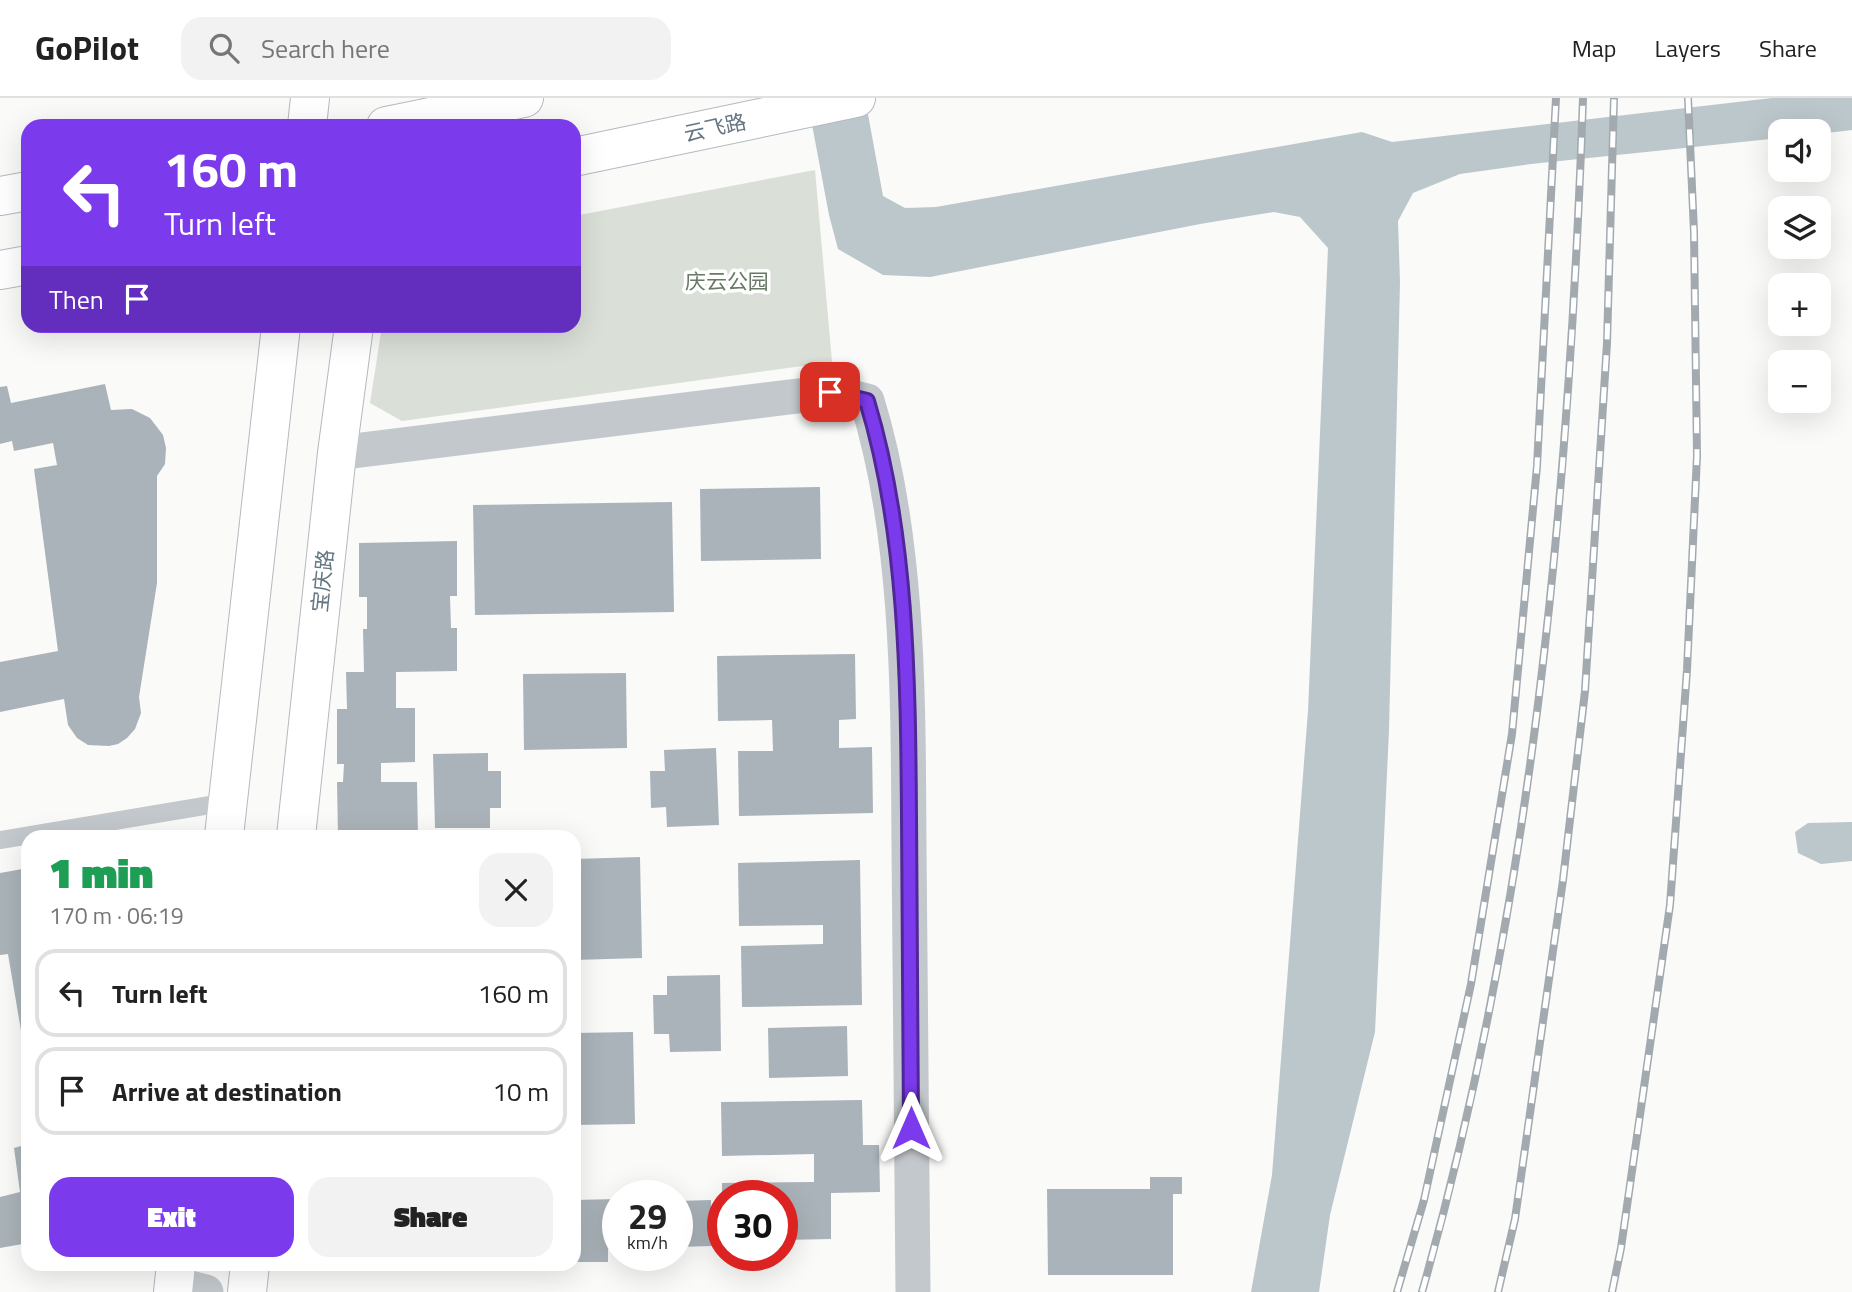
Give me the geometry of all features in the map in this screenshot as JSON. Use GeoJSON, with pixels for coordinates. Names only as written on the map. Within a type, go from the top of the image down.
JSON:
{"type":"FeatureCollection","features":[{"type":"Feature","properties":{"kind":"main road"},"geometry":{"type":"LineString","coordinates":[[308,119],[310,98]]}},
{"type":"Feature","properties":{"kind":"main road"},"geometry":{"type":"LineString","coordinates":[[380,119],[382,98]]}},
{"type":"Feature","properties":{"kind":"main road"},"geometry":{"type":"LineString","coordinates":[[420,119],[524,98]]}},
{"type":"Feature","properties":{"kind":"main road","name":"云飞路"},"geometry":{"type":"LineString","coordinates":[[581,156],[856,98]]}},
{"type":"Feature","properties":{"kind":"main road"},"geometry":{"type":"LineString","coordinates":[[0,196],[21,192]]}},
{"type":"Feature","properties":{"kind":"main road"},"geometry":{"type":"LineString","coordinates":[[0,270],[21,266]]}},
{"type":"Feature","properties":{"kind":"main road"},"geometry":{"type":"LineString","coordinates":[[226,819],[280,333]]}},
{"type":"Feature","properties":{"kind":"main road","name":"宝庆路"},"geometry":{"type":"LineString","coordinates":[[297,830],[337,453],[353,333]]}},
{"type":"Feature","properties":{"kind":"main road"},"geometry":{"type":"LineString","coordinates":[[247,1292],[249,1271]]}},
{"type":"Feature","properties":{"kind":"street"},"geometry":{"type":"LineString","coordinates":[[337,453],[830,392],[867,401],[879,438],[896,545],[908,691],[913,1292]]}},
{"type":"Feature","properties":{"kind":"lane"},"geometry":{"type":"LineString","coordinates":[[108,830],[226,819]]}},
{"type":"Feature","properties":{"kind":"lane"},"geometry":{"type":"LineString","coordinates":[[0,840],[21,838]]}},
{"type":"Feature","properties":{"kind":"green space","name":"庆云公园"},"geometry":{"type":"Polygon","coordinates":[[[815,170],[832,362],[402,421],[370,403],[381,333],[581,333],[581,215],[815,170]]]}},
{"type":"Feature","properties":{"kind":"shaded area"},"geometry":{"type":"Polygon","coordinates":[[[807,98],[865,98],[883,196],[905,208],[936,207],[1362,132],[1392,142],[1772,98],[1852,98],[1852,130],[1831,132],[1831,119],[1768,119],[1768,139],[1460,174],[1413,193],[1398,221],[1400,282],[1389,730],[1375,1032],[1330,1215],[1319,1292],[1251,1292],[1272,1175],[1308,711],[1328,248],[1300,217],[1274,212],[930,277],[883,275],[838,249],[807,98]]]}},
{"type":"Feature","properties":{"kind":"shaded area"},"geometry":{"type":"Polygon","coordinates":[[[1852,822],[1852,861],[1821,864],[1798,853],[1795,832],[1808,823],[1852,822]]]}},
{"type":"Feature","properties":{"kind":"building"},"geometry":{"type":"Polygon","coordinates":[[[105,384],[111,410],[132,409],[150,418],[163,435],[166,448],[165,464],[157,476],[157,583],[139,697],[141,713],[135,729],[127,738],[109,746],[88,745],[77,738],[68,725],[64,699],[0,712],[0,662],[58,651],[34,469],[57,465],[53,443],[14,451],[12,441],[0,444],[0,387],[7,386],[11,403],[105,384]]]}},
{"type":"Feature","properties":{"kind":"building"},"geometry":{"type":"Polygon","coordinates":[[[820,487],[821,559],[701,561],[700,489],[820,487]]]}},
{"type":"Feature","properties":{"kind":"building"},"geometry":{"type":"Polygon","coordinates":[[[672,502],[674,612],[475,615],[473,505],[672,502]]]}},
{"type":"Feature","properties":{"kind":"building"},"geometry":{"type":"Polygon","coordinates":[[[457,541],[457,596],[450,596],[451,628],[457,628],[457,671],[396,672],[396,708],[415,708],[415,762],[381,763],[381,782],[417,782],[418,830],[338,830],[337,782],[343,782],[344,764],[337,764],[337,709],[347,709],[346,672],[364,672],[363,629],[367,629],[367,597],[359,597],[359,543],[457,541]]]}},
{"type":"Feature","properties":{"kind":"building"},"geometry":{"type":"Polygon","coordinates":[[[855,654],[856,719],[839,720],[839,748],[872,747],[873,813],[739,816],[738,751],[773,751],[772,720],[718,721],[717,656],[855,654]]]}},
{"type":"Feature","properties":{"kind":"building"},"geometry":{"type":"Polygon","coordinates":[[[626,673],[627,748],[524,750],[523,674],[626,673]]]}},
{"type":"Feature","properties":{"kind":"building"},"geometry":{"type":"Polygon","coordinates":[[[716,748],[719,825],[667,827],[666,807],[651,808],[650,771],[665,771],[664,750],[716,748]]]}},
{"type":"Feature","properties":{"kind":"building"},"geometry":{"type":"Polygon","coordinates":[[[488,753],[488,771],[501,771],[501,808],[490,808],[490,828],[435,828],[433,754],[488,753]]]}},
{"type":"Feature","properties":{"kind":"building"},"geometry":{"type":"Polygon","coordinates":[[[640,857],[642,958],[581,960],[581,859],[640,857]]]}},
{"type":"Feature","properties":{"kind":"building"},"geometry":{"type":"Polygon","coordinates":[[[860,860],[862,1005],[742,1007],[741,946],[823,944],[823,925],[739,926],[738,863],[860,860]]]}},
{"type":"Feature","properties":{"kind":"building"},"geometry":{"type":"Polygon","coordinates":[[[21,869],[21,1031],[8,954],[0,955],[0,873],[21,869]]]}},
{"type":"Feature","properties":{"kind":"building"},"geometry":{"type":"Polygon","coordinates":[[[720,975],[721,1051],[670,1052],[669,1034],[654,1034],[653,995],[667,995],[667,976],[720,975]]]}},
{"type":"Feature","properties":{"kind":"building"},"geometry":{"type":"Polygon","coordinates":[[[847,1026],[848,1076],[769,1078],[768,1028],[847,1026]]]}},
{"type":"Feature","properties":{"kind":"building"},"geometry":{"type":"Polygon","coordinates":[[[633,1032],[635,1124],[581,1125],[581,1033],[633,1032]]]}},
{"type":"Feature","properties":{"kind":"building"},"geometry":{"type":"Polygon","coordinates":[[[862,1100],[863,1145],[879,1145],[880,1192],[831,1193],[831,1239],[798,1240],[798,1182],[814,1182],[814,1154],[722,1156],[721,1102],[862,1100]]]}},
{"type":"Feature","properties":{"kind":"building"},"geometry":{"type":"Polygon","coordinates":[[[21,1146],[21,1244],[0,1248],[0,1197],[20,1192],[14,1148],[21,1146]]]}},
{"type":"Feature","properties":{"kind":"building"},"geometry":{"type":"Polygon","coordinates":[[[1150,1177],[1182,1177],[1182,1194],[1173,1194],[1173,1275],[1048,1275],[1047,1189],[1150,1189],[1150,1177]]]}},
{"type":"Feature","properties":{"kind":"building"},"geometry":{"type":"Polygon","coordinates":[[[602,1199],[602,1262],[581,1262],[581,1200],[602,1199]]]}},
{"type":"Feature","properties":{"kind":"building"},"geometry":{"type":"Polygon","coordinates":[[[707,1200],[707,1246],[693,1247],[693,1201],[707,1200]]]}},
{"type":"Feature","properties":{"kind":"railway"},"geometry":{"type":"LineString","coordinates":[[1397,1292],[1424,1200],[1471,984],[1512,734],[1537,466],[1556,98]]}},
{"type":"Feature","properties":{"kind":"railway"},"geometry":{"type":"LineString","coordinates":[[1422,1292],[1460,1146],[1492,999],[1518,850],[1555,550],[1577,249],[1583,98]]}},
{"type":"Feature","properties":{"kind":"railway"},"geometry":{"type":"LineString","coordinates":[[1498,1292],[1515,1219],[1563,880],[1585,691],[1607,343],[1614,98]]}},
{"type":"Feature","properties":{"kind":"railway"},"geometry":{"type":"LineString","coordinates":[[1612,1292],[1621,1248],[1670,905],[1687,670],[1697,456],[1694,232],[1688,98]]}},
{"type":"Feature","properties":{"kind":"route"},"geometry":{"type":"LineString","coordinates":[[830,392],[867,401],[879,438],[896,545],[908,691],[911,1128]]}}]}
